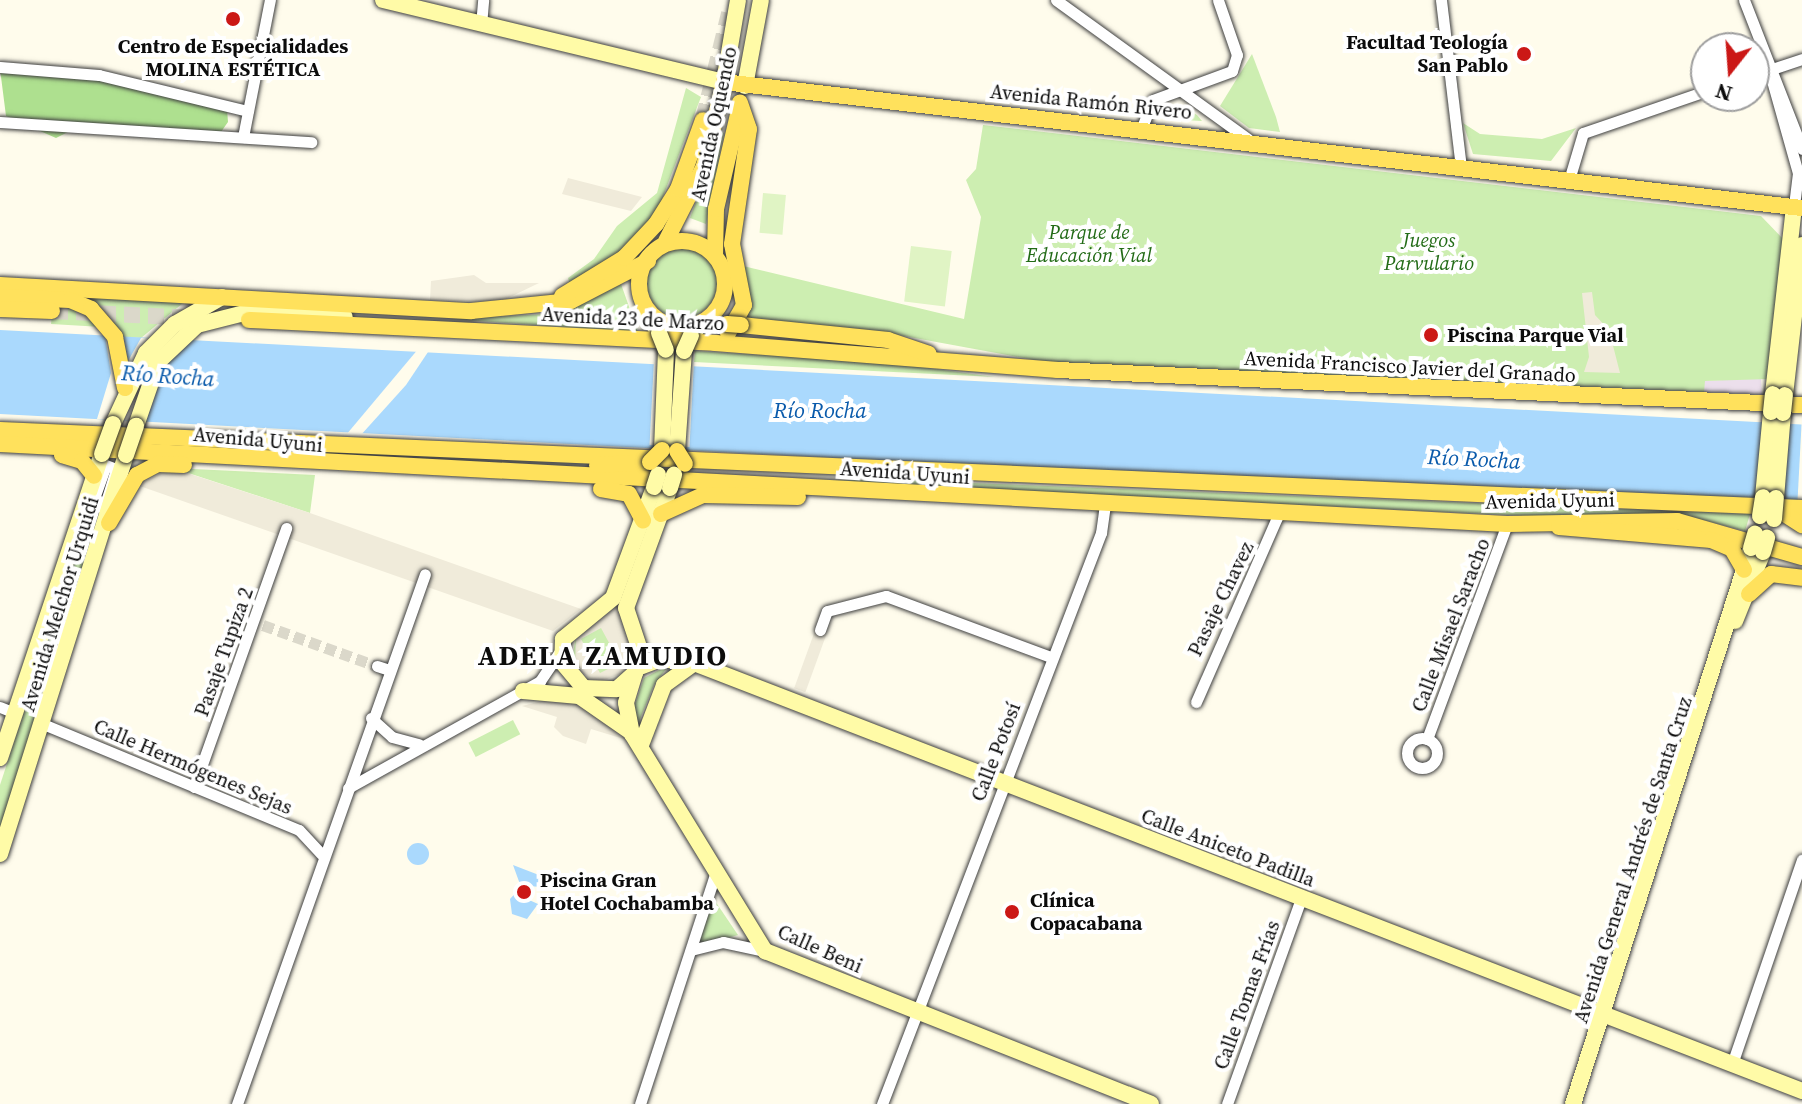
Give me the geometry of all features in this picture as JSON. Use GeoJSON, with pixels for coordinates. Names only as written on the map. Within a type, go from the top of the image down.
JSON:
{"type":"FeatureCollection","features":[{"type":"Feature","properties":{"kind":"main road","name":"Avenida Ramón Rivero"},"geometry":{"type":"LineString","coordinates":[[383,0],[745,86],[1248,139],[1798,208]]}},
{"type":"Feature","properties":{"kind":"main road","name":"Avenida Oquendo"},"geometry":{"type":"LineString","coordinates":[[666,241],[704,166],[724,82],[738,0]]}},
{"type":"Feature","properties":{"kind":"main road","name":"Avenida Oquendo"},"geometry":{"type":"LineString","coordinates":[[715,257],[716,209],[745,86],[761,0]]}},
{"type":"Feature","properties":{"kind":"main road"},"geometry":{"type":"LineString","coordinates":[[715,343],[744,305],[732,244],[749,129],[740,103]]}},
{"type":"Feature","properties":{"kind":"main road"},"geometry":{"type":"LineString","coordinates":[[549,303],[611,267],[656,224],[678,189],[703,120]]}},
{"type":"Feature","properties":{"kind":"main road"},"geometry":{"type":"LineString","coordinates":[[1779,394],[1798,208]]}},
{"type":"Feature","properties":{"kind":"main road"},"geometry":{"type":"LineString","coordinates":[[560,651],[568,629],[620,601],[661,514],[675,356],[723,288],[715,257],[695,238],[666,241],[648,261],[645,312],[675,356]]}},
{"type":"Feature","properties":{"kind":"main road"},"geometry":{"type":"LineString","coordinates":[[1779,394],[1802,245]]}},
{"type":"Feature","properties":{"kind":"main road","name":"Avenida 23 de Marzo"},"geometry":{"type":"LineString","coordinates":[[0,285],[471,311],[587,296],[648,261]]}},
{"type":"Feature","properties":{"kind":"main road"},"geometry":{"type":"LineString","coordinates":[[0,297],[70,300],[97,315],[115,337],[125,388]]}},
{"type":"Feature","properties":{"kind":"main road","name":"Avenida Melchor Urquidi"},"geometry":{"type":"LineString","coordinates":[[0,758],[8,710],[125,388],[158,339],[222,297]]}},
{"type":"Feature","properties":{"kind":"main road"},"geometry":{"type":"LineString","coordinates":[[0,309],[52,311]]}},
{"type":"Feature","properties":{"kind":"main road","name":"Avenida Melchor Urquidi"},"geometry":{"type":"LineString","coordinates":[[0,854],[153,372],[176,339],[214,317],[252,311],[450,329]]}},
{"type":"Feature","properties":{"kind":"main road"},"geometry":{"type":"LineString","coordinates":[[645,312],[665,326],[696,329],[734,325],[888,340],[949,362]]}},
{"type":"Feature","properties":{"kind":"main road","name":"Avenida 23 de Marzo"},"geometry":{"type":"LineString","coordinates":[[249,320],[715,343],[1015,368]]}},
{"type":"Feature","properties":{"kind":"main road","name":"Avenida Francisco Javier del Granado"},"geometry":{"type":"LineString","coordinates":[[1015,368],[1802,405]]}},
{"type":"Feature","properties":{"kind":"main road","name":"Avenida General Andrés de Santa Cruz"},"geometry":{"type":"LineString","coordinates":[[1730,629],[1749,594],[1769,507],[1779,394]]}},
{"type":"Feature","properties":{"kind":"main road","name":"Avenida Uyuni"},"geometry":{"type":"LineString","coordinates":[[0,430],[931,474],[1802,508]]}},
{"type":"Feature","properties":{"kind":"main road","name":"Avenida Uyuni"},"geometry":{"type":"LineString","coordinates":[[0,444],[409,471],[1507,524],[1579,517],[1677,521],[1802,557]]}},
{"type":"Feature","properties":{"kind":"main road"},"geometry":{"type":"LineString","coordinates":[[408,449],[621,466],[685,464],[714,471],[931,474]]}},
{"type":"Feature","properties":{"kind":"main road"},"geometry":{"type":"LineString","coordinates":[[0,453],[70,456],[94,476]]}},
{"type":"Feature","properties":{"kind":"main road"},"geometry":{"type":"LineString","coordinates":[[107,516],[132,480],[158,464],[269,469],[290,461]]}},
{"type":"Feature","properties":{"kind":"main road"},"geometry":{"type":"LineString","coordinates":[[620,601],[643,520],[667,464]]}},
{"type":"Feature","properties":{"kind":"main road"},"geometry":{"type":"LineString","coordinates":[[409,471],[620,490],[639,503],[643,520]]}},
{"type":"Feature","properties":{"kind":"main road"},"geometry":{"type":"LineString","coordinates":[[661,514],[703,495],[929,495]]}},
{"type":"Feature","properties":{"kind":"main road"},"geometry":{"type":"LineString","coordinates":[[1769,507],[1802,525]]}},
{"type":"Feature","properties":{"kind":"main road"},"geometry":{"type":"LineString","coordinates":[[1529,524],[1689,535],[1724,544],[1744,570]]}},
{"type":"Feature","properties":{"kind":"main road","name":"Avenida General Andrés de Santa Cruz"},"geometry":{"type":"LineString","coordinates":[[1573,1104],[1730,629],[1744,570],[1759,543]]}},
{"type":"Feature","properties":{"kind":"main road"},"geometry":{"type":"LineString","coordinates":[[1749,594],[1771,574],[1802,578]]}},
{"type":"Feature","properties":{"kind":"main road","name":"Calle Beni"},"geometry":{"type":"LineString","coordinates":[[620,601],[636,671],[626,703],[636,739],[715,874],[765,951],[1151,1104]]}},
{"type":"Feature","properties":{"kind":"main road","name":"Calle Aniceto Padilla"},"geometry":{"type":"LineString","coordinates":[[560,651],[574,681],[594,691],[617,689],[636,671],[661,659],[694,663],[1802,1091]]}},
{"type":"Feature","properties":{"kind":"main road"},"geometry":{"type":"LineString","coordinates":[[523,691],[587,699],[636,739],[664,685],[694,663]]}},
{"type":"Feature","properties":{"kind":"street"},"geometry":{"type":"LineString","coordinates":[[243,137],[270,0]]}},
{"type":"Feature","properties":{"kind":"street"},"geometry":{"type":"LineString","coordinates":[[481,25],[483,0]]}},
{"type":"Feature","properties":{"kind":"street"},"geometry":{"type":"LineString","coordinates":[[1056,0],[1248,139]]}},
{"type":"Feature","properties":{"kind":"street"},"geometry":{"type":"LineString","coordinates":[[1142,127],[1153,100],[1235,65],[1218,0]]}},
{"type":"Feature","properties":{"kind":"street"},"geometry":{"type":"LineString","coordinates":[[1441,0],[1461,167]]}},
{"type":"Feature","properties":{"kind":"street"},"geometry":{"type":"LineString","coordinates":[[1744,0],[1755,32]]}},
{"type":"Feature","properties":{"kind":"street"},"geometry":{"type":"LineString","coordinates":[[1770,70],[1802,59]]}},
{"type":"Feature","properties":{"kind":"street"},"geometry":{"type":"LineString","coordinates":[[0,67],[99,75],[248,111]]}},
{"type":"Feature","properties":{"kind":"street"},"geometry":{"type":"LineString","coordinates":[[1770,72],[1802,149]]}},
{"type":"Feature","properties":{"kind":"street"},"geometry":{"type":"LineString","coordinates":[[1770,74],[1798,173],[1798,208]]}},
{"type":"Feature","properties":{"kind":"street"},"geometry":{"type":"LineString","coordinates":[[1569,180],[1583,133],[1690,96]]}},
{"type":"Feature","properties":{"kind":"street"},"geometry":{"type":"LineString","coordinates":[[0,122],[311,142]]}},
{"type":"Feature","properties":{"kind":"street","name":"Calle Potosí"},"geometry":{"type":"LineString","coordinates":[[882,1104],[1101,533],[1105,505]]}},
{"type":"Feature","properties":{"kind":"street","name":"Pasaje Chavez"},"geometry":{"type":"LineString","coordinates":[[1196,702],[1279,513]]}},
{"type":"Feature","properties":{"kind":"street","name":"Calle Misael Saracho"},"geometry":{"type":"LineString","coordinates":[[1427,739],[1507,524]]}},
{"type":"Feature","properties":{"kind":"street","name":"Pasaje Tupiza 2"},"geometry":{"type":"LineString","coordinates":[[194,787],[259,623],[286,528]]}},
{"type":"Feature","properties":{"kind":"street"},"geometry":{"type":"LineString","coordinates":[[237,1104],[321,854],[425,574]]}},
{"type":"Feature","properties":{"kind":"street"},"geometry":{"type":"LineString","coordinates":[[820,630],[827,611],[886,596],[1051,657]]}},
{"type":"Feature","properties":{"kind":"street"},"geometry":{"type":"LineString","coordinates":[[344,791],[419,744],[523,691],[560,651]]}},
{"type":"Feature","properties":{"kind":"street"},"geometry":{"type":"LineString","coordinates":[[377,666],[389,670]]}},
{"type":"Feature","properties":{"kind":"street"},"geometry":{"type":"LineString","coordinates":[[371,718],[392,737],[419,744]]}},
{"type":"Feature","properties":{"kind":"street","name":"Calle Hermógenes Sejas"},"geometry":{"type":"LineString","coordinates":[[43,724],[299,830],[321,854]]}},
{"type":"Feature","properties":{"kind":"street"},"geometry":{"type":"LineString","coordinates":[[1732,1064],[1802,860]]}},
{"type":"Feature","properties":{"kind":"street"},"geometry":{"type":"LineString","coordinates":[[640,1104],[715,874]]}},
{"type":"Feature","properties":{"kind":"street","name":"Calle Tomas Frías"},"geometry":{"type":"LineString","coordinates":[[1227,1104],[1301,898]]}},
{"type":"Feature","properties":{"kind":"street"},"geometry":{"type":"LineString","coordinates":[[691,950],[723,942],[765,951]]}},
{"type":"Feature","properties":{"kind":"shaded area"},"geometry":{"type":"Polygon","coordinates":[[[568,178],[642,197],[631,211],[562,194],[568,178]]]}},
{"type":"Feature","properties":{"kind":"shaded area"},"geometry":{"type":"Polygon","coordinates":[[[474,275],[486,283],[539,283],[500,302],[430,300],[431,281],[474,275]]]}},
{"type":"Feature","properties":{"kind":"shaded area"},"geometry":{"type":"Polygon","coordinates":[[[1592,292],[1595,315],[1609,330],[1620,373],[1584,372],[1589,357],[1582,293],[1592,292]]]}},
{"type":"Feature","properties":{"kind":"shaded area"},"geometry":{"type":"Polygon","coordinates":[[[1761,378],[1762,394],[1704,392],[1704,381],[1761,378]]]}},
{"type":"Feature","properties":{"kind":"shaded area"},"geometry":{"type":"Polygon","coordinates":[[[172,468],[310,513],[581,609],[553,631],[137,485],[172,468]]]}},
{"type":"Feature","properties":{"kind":"shaded area"},"geometry":{"type":"Polygon","coordinates":[[[621,601],[633,653],[628,671],[596,683],[575,667],[576,636],[621,601]],[[601,628],[581,639],[600,673],[620,663],[601,628]]]}},
{"type":"Feature","properties":{"kind":"shaded area"},"geometry":{"type":"Polygon","coordinates":[[[816,628],[827,632],[805,692],[794,688],[816,628]]]}},
{"type":"Feature","properties":{"kind":"shaded area"},"geometry":{"type":"Polygon","coordinates":[[[562,696],[611,717],[627,740],[591,729],[586,744],[563,736],[554,727],[557,717],[522,706],[562,696]]]}},
{"type":"Feature","properties":{"kind":"green space"},"geometry":{"type":"Polygon","coordinates":[[[1252,54],[1280,132],[1249,128],[1220,106],[1252,54]]]}},
{"type":"Feature","properties":{"kind":"green space"},"geometry":{"type":"Polygon","coordinates":[[[0,69],[99,73],[227,109],[228,122],[216,139],[198,141],[169,131],[78,127],[56,138],[6,116],[0,69]]]}},
{"type":"Feature","properties":{"kind":"green space"},"geometry":{"type":"Polygon","coordinates":[[[686,88],[701,97],[659,207],[629,245],[570,285],[568,278],[594,259],[617,226],[657,193],[686,88]]]}},
{"type":"Feature","properties":{"kind":"green space"},"geometry":{"type":"Polygon","coordinates":[[[1180,105],[1202,121],[1163,119],[1158,112],[1180,105]]]}},
{"type":"Feature","properties":{"kind":"green space"},"geometry":{"type":"Polygon","coordinates":[[[1463,123],[1480,134],[1542,139],[1576,128],[1551,161],[1473,154],[1463,123]]]}},
{"type":"Feature","properties":{"kind":"green space","name":"Parque de Educación Vial"},"geometry":{"type":"Polygon","coordinates":[[[983,125],[1761,216],[1783,239],[1769,379],[1705,381],[1704,392],[1062,365],[893,334],[745,319],[751,302],[743,266],[964,319],[981,217],[966,180],[976,169],[983,125]]]}},
{"type":"Feature","properties":{"kind":"green space"},"geometry":{"type":"Polygon","coordinates":[[[721,132],[724,133],[706,224],[690,218],[721,132]]]}},
{"type":"Feature","properties":{"kind":"green space"},"geometry":{"type":"Polygon","coordinates":[[[763,193],[786,195],[782,235],[760,233],[763,193]]]}},
{"type":"Feature","properties":{"kind":"green space"},"geometry":{"type":"Polygon","coordinates":[[[911,246],[952,251],[945,307],[904,302],[911,246]]]}},
{"type":"Feature","properties":{"kind":"green space"},"geometry":{"type":"Polygon","coordinates":[[[682,248],[707,258],[717,283],[707,308],[682,318],[657,308],[647,283],[657,258],[682,248]]]}},
{"type":"Feature","properties":{"kind":"green space"},"geometry":{"type":"Polygon","coordinates":[[[621,284],[638,332],[449,319],[548,314],[621,284]]]}},
{"type":"Feature","properties":{"kind":"green space"},"geometry":{"type":"Polygon","coordinates":[[[75,297],[183,303],[141,338],[123,337],[97,306],[75,297]]]}},
{"type":"Feature","properties":{"kind":"green space"},"geometry":{"type":"Polygon","coordinates":[[[53,303],[77,308],[102,327],[51,324],[53,303]]]}},
{"type":"Feature","properties":{"kind":"green space"},"geometry":{"type":"Polygon","coordinates":[[[695,351],[891,363],[995,377],[694,362],[695,351]]]}},
{"type":"Feature","properties":{"kind":"green space"},"geometry":{"type":"Polygon","coordinates":[[[172,468],[315,475],[310,513],[179,470],[172,468]]]}},
{"type":"Feature","properties":{"kind":"green space"},"geometry":{"type":"Polygon","coordinates":[[[787,480],[896,480],[1750,514],[1745,531],[1681,514],[1530,516],[787,480]]]}},
{"type":"Feature","properties":{"kind":"green space"},"geometry":{"type":"Polygon","coordinates":[[[92,504],[104,508],[0,829],[0,785],[92,504]]]}},
{"type":"Feature","properties":{"kind":"green space"},"geometry":{"type":"Polygon","coordinates":[[[621,601],[633,653],[596,683],[572,659],[576,636],[621,601]]]}},
{"type":"Feature","properties":{"kind":"green space"},"geometry":{"type":"Polygon","coordinates":[[[669,665],[654,685],[638,724],[634,707],[644,678],[669,665]]]}},
{"type":"Feature","properties":{"kind":"green space"},"geometry":{"type":"Polygon","coordinates":[[[513,720],[520,734],[476,757],[468,743],[513,720]]]}},
{"type":"Feature","properties":{"kind":"green space"},"geometry":{"type":"Polygon","coordinates":[[[711,895],[738,935],[699,946],[697,945],[711,895]]]}},
{"type":"Feature","properties":{"kind":"water","name":"Río Rocha"},"geometry":{"type":"Polygon","coordinates":[[[0,330],[1802,424],[1797,508],[0,414],[0,330]]]}},
{"type":"Feature","properties":{"kind":"water"},"geometry":{"type":"Polygon","coordinates":[[[418,843],[426,846],[429,854],[426,862],[418,865],[410,862],[407,854],[410,846],[418,843]]]}},
{"type":"Feature","properties":{"kind":"water","name":"Piscina Gran Hotel Cochabamba"},"geometry":{"type":"Polygon","coordinates":[[[513,865],[544,877],[541,887],[528,886],[527,899],[538,904],[527,919],[512,914],[510,899],[521,887],[513,865]]]}},
{"type":"Feature","properties":{"kind":"pier"},"geometry":{"type":"Polygon","coordinates":[[[105,336],[123,337],[128,361],[141,338],[187,340],[165,367],[146,421],[97,419],[111,373],[105,336]]]}},
{"type":"Feature","properties":{"kind":"pier"},"geometry":{"type":"Polygon","coordinates":[[[419,348],[430,349],[406,385],[360,436],[346,435],[419,348]]]}},
{"type":"Feature","properties":{"kind":"pier"},"geometry":{"type":"Polygon","coordinates":[[[654,360],[694,362],[689,447],[650,445],[654,360]]]}},
{"type":"Feature","properties":{"kind":"tunnel"},"geometry":{"type":"LineString","coordinates":[[703,120],[729,13]]}},
{"type":"Feature","properties":{"kind":"tunnel"},"geometry":{"type":"LineString","coordinates":[[52,311],[194,318]]}},
{"type":"Feature","properties":{"kind":"tunnel"},"geometry":{"type":"LineString","coordinates":[[263,625],[377,666]]}},
{"type":"Feature","properties":{"kind":"place","name":"Centro de Especialidades MOLINA ESTÉTICA"},"geometry":{"type":"Point","coordinates":[233,19]}},
{"type":"Feature","properties":{"kind":"place","name":"Facultad Teología San Pablo"},"geometry":{"type":"Point","coordinates":[1524,54]}},
{"type":"Feature","properties":{"kind":"place","name":"Piscina Parque Vial"},"geometry":{"type":"Point","coordinates":[1431,335]}},
{"type":"Feature","properties":{"kind":"place","name":"Piscina Gran Hotel Cochabamba"},"geometry":{"type":"Point","coordinates":[524,892]}},
{"type":"Feature","properties":{"kind":"place","name":"Clínica Copacabana"},"geometry":{"type":"Point","coordinates":[1012,912]}},
{"type":"Feature","properties":{"kind":"district","name":"ADELA ZAMUDIO"},"geometry":{"type":"Point","coordinates":[603,655]}},
{"type":"Feature","properties":{"kind":"park label","name":"Juegos Parvulario"},"geometry":{"type":"Point","coordinates":[1429,252]}}]}
